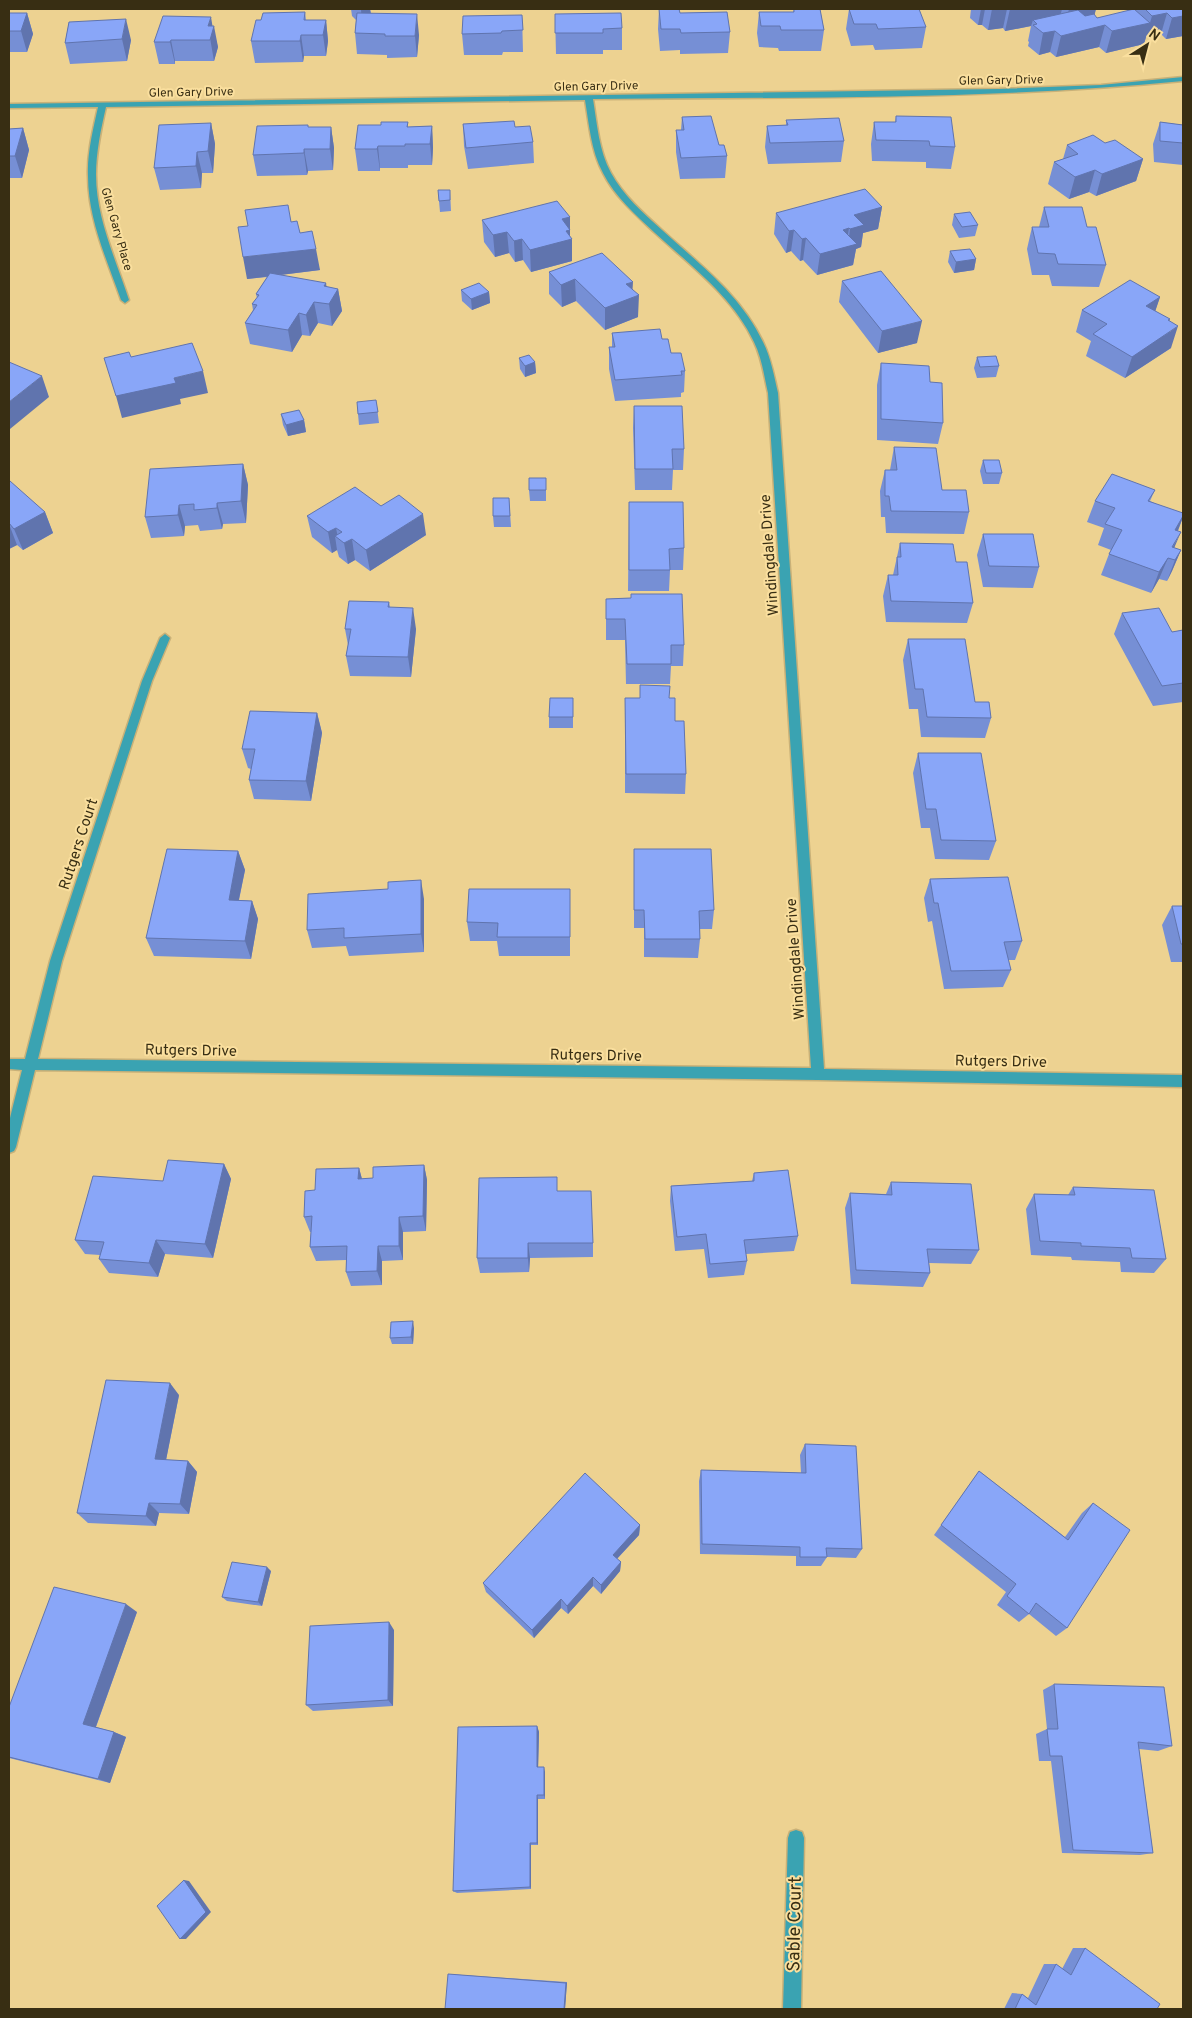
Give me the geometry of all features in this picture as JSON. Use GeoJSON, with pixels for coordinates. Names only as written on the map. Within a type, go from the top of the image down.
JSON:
{"type":"FeatureCollection","features":[{"type":"Feature","properties":{"kind":"street","name":"Glen Gary Drive"},"geometry":{"type":"LineString","coordinates":[[9,106],[1037,90],[1102,87],[1183,78]]}},
{"type":"Feature","properties":{"kind":"street","name":"Windingdale Drive"},"geometry":{"type":"LineString","coordinates":[[589,98],[600,157],[612,182],[634,208],[722,288],[739,310],[758,342],[766,360],[774,393],[818,1074]]}},
{"type":"Feature","properties":{"kind":"street","name":"Glen Gary Place"},"geometry":{"type":"LineString","coordinates":[[102,105],[93,155],[92,185],[99,218],[125,300]]}},
{"type":"Feature","properties":{"kind":"street","name":"Rutgers Court"},"geometry":{"type":"LineString","coordinates":[[9,1147],[56,961],[146,681],[165,638]]}},
{"type":"Feature","properties":{"kind":"street","name":"Rutgers Drive"},"geometry":{"type":"LineString","coordinates":[[9,1064],[818,1074],[1183,1081]]}},
{"type":"Feature","properties":{"kind":"street","name":"Sable Court"},"geometry":{"type":"LineString","coordinates":[[792,2009],[796,1838]]}},
{"type":"Feature","properties":{"kind":"building"},"geometry":{"type":"Polygon","coordinates":[[[659,9],[679,9],[680,13],[727,12],[730,32],[681,33],[680,29],[661,29],[659,9]]]}},
{"type":"Feature","properties":{"kind":"building"},"geometry":{"type":"Polygon","coordinates":[[[794,9],[820,9],[824,30],[781,30],[780,26],[761,26],[759,12],[794,12],[794,9]]]}},
{"type":"Feature","properties":{"kind":"building"},"geometry":{"type":"Polygon","coordinates":[[[849,9],[919,9],[926,27],[878,29],[876,24],[854,24],[849,9]]]}},
{"type":"Feature","properties":{"kind":"building"},"geometry":{"type":"Polygon","coordinates":[[[1134,9],[1150,23],[1112,31],[1105,25],[1061,36],[1055,31],[1043,33],[1033,25],[1037,24],[1033,20],[1078,10],[1085,16],[1094,14],[1097,18],[1134,9]]]}},
{"type":"Feature","properties":{"kind":"building"},"geometry":{"type":"Polygon","coordinates":[[[1145,9],[1183,9],[1183,16],[1172,18],[1167,13],[1152,16],[1145,9]]]}},
{"type":"Feature","properties":{"kind":"building"},"geometry":{"type":"Polygon","coordinates":[[[305,12],[304,20],[326,20],[323,35],[301,35],[300,41],[251,41],[256,20],[261,20],[263,13],[305,12]]]}},
{"type":"Feature","properties":{"kind":"building"},"geometry":{"type":"Polygon","coordinates":[[[9,13],[27,13],[21,31],[9,31],[9,13]]]}},
{"type":"Feature","properties":{"kind":"building"},"geometry":{"type":"Polygon","coordinates":[[[357,13],[417,14],[415,36],[355,33],[357,13]]]}},
{"type":"Feature","properties":{"kind":"building"},"geometry":{"type":"Polygon","coordinates":[[[621,13],[622,28],[603,29],[603,33],[555,33],[555,14],[621,13]]]}},
{"type":"Feature","properties":{"kind":"building"},"geometry":{"type":"Polygon","coordinates":[[[522,15],[523,30],[502,31],[501,33],[462,34],[463,16],[522,15]]]}},
{"type":"Feature","properties":{"kind":"building"},"geometry":{"type":"Polygon","coordinates":[[[163,16],[211,17],[208,26],[214,26],[210,40],[154,42],[163,16]]]}},
{"type":"Feature","properties":{"kind":"building"},"geometry":{"type":"Polygon","coordinates":[[[126,19],[122,39],[65,43],[69,22],[126,19]]]}},
{"type":"Feature","properties":{"kind":"building"},"geometry":{"type":"Polygon","coordinates":[[[711,116],[719,145],[724,145],[727,156],[681,158],[676,130],[684,130],[682,117],[711,116]]]}},
{"type":"Feature","properties":{"kind":"building"},"geometry":{"type":"Polygon","coordinates":[[[896,116],[951,117],[955,147],[930,146],[929,141],[876,140],[874,122],[896,122],[896,116]]]}},
{"type":"Feature","properties":{"kind":"building"},"geometry":{"type":"Polygon","coordinates":[[[839,118],[844,141],[770,143],[767,126],[788,125],[786,120],[839,118]]]}},
{"type":"Feature","properties":{"kind":"building"},"geometry":{"type":"Polygon","coordinates":[[[514,121],[515,127],[530,126],[533,142],[466,148],[463,124],[514,121]]]}},
{"type":"Feature","properties":{"kind":"building"},"geometry":{"type":"Polygon","coordinates":[[[381,122],[408,122],[407,127],[432,126],[430,144],[405,144],[405,146],[378,146],[377,149],[355,149],[358,125],[381,125],[381,122]]]}},
{"type":"Feature","properties":{"kind":"building"},"geometry":{"type":"Polygon","coordinates":[[[1160,122],[1183,125],[1183,143],[1160,141],[1160,122]]]}},
{"type":"Feature","properties":{"kind":"building"},"geometry":{"type":"Polygon","coordinates":[[[211,123],[208,151],[197,152],[196,166],[154,168],[159,125],[211,123]]]}},
{"type":"Feature","properties":{"kind":"building"},"geometry":{"type":"Polygon","coordinates":[[[308,125],[308,127],[331,127],[330,149],[304,149],[304,153],[253,155],[257,126],[308,125]]]}},
{"type":"Feature","properties":{"kind":"building"},"geometry":{"type":"Polygon","coordinates":[[[23,128],[15,156],[9,156],[9,129],[23,128]]]}},
{"type":"Feature","properties":{"kind":"building"},"geometry":{"type":"Polygon","coordinates":[[[1093,135],[1105,143],[1115,140],[1143,159],[1102,174],[1095,170],[1075,177],[1054,162],[1078,154],[1067,145],[1093,135]]]}},
{"type":"Feature","properties":{"kind":"building"},"geometry":{"type":"Polygon","coordinates":[[[865,189],[882,207],[854,215],[864,225],[843,230],[857,244],[820,254],[806,238],[802,239],[794,230],[789,231],[776,213],[865,189]]]}},
{"type":"Feature","properties":{"kind":"building"},"geometry":{"type":"Polygon","coordinates":[[[438,190],[450,190],[450,200],[439,201],[438,190]]]}},
{"type":"Feature","properties":{"kind":"building"},"geometry":{"type":"Polygon","coordinates":[[[557,201],[570,217],[562,219],[570,230],[566,231],[572,239],[530,250],[522,239],[514,241],[507,232],[493,235],[482,220],[557,201]]]}},
{"type":"Feature","properties":{"kind":"building"},"geometry":{"type":"Polygon","coordinates":[[[288,205],[291,222],[297,221],[300,233],[312,231],[316,249],[243,257],[238,227],[248,226],[245,210],[288,205]]]}},
{"type":"Feature","properties":{"kind":"building"},"geometry":{"type":"Polygon","coordinates":[[[1044,207],[1082,207],[1087,227],[1096,227],[1106,265],[1058,264],[1055,254],[1038,253],[1032,227],[1049,227],[1044,207]]]}},
{"type":"Feature","properties":{"kind":"building"},"geometry":{"type":"Polygon","coordinates":[[[970,212],[978,225],[962,227],[954,214],[970,212]]]}},
{"type":"Feature","properties":{"kind":"building"},"geometry":{"type":"Polygon","coordinates":[[[970,249],[976,259],[956,262],[950,251],[970,249]]]}},
{"type":"Feature","properties":{"kind":"building"},"geometry":{"type":"Polygon","coordinates":[[[602,253],[633,282],[626,284],[639,295],[605,308],[575,279],[561,285],[549,272],[602,253]]]}},
{"type":"Feature","properties":{"kind":"building"},"geometry":{"type":"Polygon","coordinates":[[[881,271],[922,321],[882,331],[842,281],[881,271]]]}},
{"type":"Feature","properties":{"kind":"building"},"geometry":{"type":"Polygon","coordinates":[[[270,273],[326,283],[324,286],[338,289],[329,304],[314,302],[306,315],[299,313],[288,330],[245,323],[257,305],[252,304],[259,295],[256,294],[270,273]]]}},
{"type":"Feature","properties":{"kind":"building"},"geometry":{"type":"Polygon","coordinates":[[[1130,280],[1160,297],[1146,306],[1170,319],[1168,320],[1178,326],[1132,357],[1093,334],[1107,324],[1082,310],[1130,280]]]}},
{"type":"Feature","properties":{"kind":"building"},"geometry":{"type":"Polygon","coordinates":[[[479,283],[489,292],[471,299],[461,290],[479,283]]]}},
{"type":"Feature","properties":{"kind":"building"},"geometry":{"type":"Polygon","coordinates":[[[660,329],[662,339],[668,339],[671,353],[681,353],[685,371],[681,371],[682,375],[615,380],[609,347],[615,347],[612,333],[660,329]]]}},
{"type":"Feature","properties":{"kind":"building"},"geometry":{"type":"Polygon","coordinates":[[[192,343],[203,371],[174,378],[176,383],[116,396],[104,358],[129,352],[131,357],[192,343]]]}},
{"type":"Feature","properties":{"kind":"building"},"geometry":{"type":"Polygon","coordinates":[[[529,355],[535,362],[525,366],[519,358],[529,355]]]}},
{"type":"Feature","properties":{"kind":"building"},"geometry":{"type":"Polygon","coordinates":[[[996,356],[999,366],[980,367],[977,357],[996,356]]]}},
{"type":"Feature","properties":{"kind":"building"},"geometry":{"type":"Polygon","coordinates":[[[9,362],[42,376],[9,402],[9,362]]]}},
{"type":"Feature","properties":{"kind":"building"},"geometry":{"type":"Polygon","coordinates":[[[881,363],[929,366],[930,382],[942,383],[943,423],[881,419],[881,363]]]}},
{"type":"Feature","properties":{"kind":"building"},"geometry":{"type":"Polygon","coordinates":[[[376,400],[378,412],[358,414],[357,402],[376,400]]]}},
{"type":"Feature","properties":{"kind":"building"},"geometry":{"type":"Polygon","coordinates":[[[634,406],[682,406],[684,449],[672,449],[673,469],[635,469],[634,406]]]}},
{"type":"Feature","properties":{"kind":"building"},"geometry":{"type":"Polygon","coordinates":[[[299,410],[304,420],[286,425],[281,414],[299,410]]]}},
{"type":"Feature","properties":{"kind":"building"},"geometry":{"type":"Polygon","coordinates":[[[894,447],[936,448],[942,490],[966,490],[969,512],[891,511],[889,496],[885,496],[885,470],[897,470],[894,447]]]}},
{"type":"Feature","properties":{"kind":"building"},"geometry":{"type":"Polygon","coordinates":[[[983,460],[999,460],[1002,473],[986,473],[983,460]]]}},
{"type":"Feature","properties":{"kind":"building"},"geometry":{"type":"Polygon","coordinates":[[[243,464],[241,501],[217,503],[217,508],[194,510],[194,504],[179,505],[178,515],[145,517],[150,469],[243,464]]]}},
{"type":"Feature","properties":{"kind":"building"},"geometry":{"type":"Polygon","coordinates":[[[1112,474],[1155,490],[1148,501],[1183,513],[1175,530],[1181,532],[1172,547],[1181,550],[1175,560],[1168,558],[1159,572],[1109,554],[1122,530],[1105,524],[1115,508],[1095,501],[1112,474]]]}},
{"type":"Feature","properties":{"kind":"building"},"geometry":{"type":"Polygon","coordinates":[[[529,478],[546,478],[546,490],[529,490],[529,478]]]}},
{"type":"Feature","properties":{"kind":"building"},"geometry":{"type":"Polygon","coordinates":[[[10,481],[45,512],[14,529],[9,523],[10,481]]]}},
{"type":"Feature","properties":{"kind":"building"},"geometry":{"type":"Polygon","coordinates":[[[355,487],[381,506],[399,495],[423,514],[366,550],[352,539],[344,543],[335,536],[342,532],[336,528],[328,532],[307,516],[355,487]]]}},
{"type":"Feature","properties":{"kind":"building"},"geometry":{"type":"Polygon","coordinates":[[[493,498],[509,498],[510,516],[493,516],[493,498]]]}},
{"type":"Feature","properties":{"kind":"building"},"geometry":{"type":"Polygon","coordinates":[[[629,502],[683,502],[684,548],[669,549],[670,570],[629,570],[629,502]]]}},
{"type":"Feature","properties":{"kind":"building"},"geometry":{"type":"Polygon","coordinates":[[[983,534],[1033,534],[1039,567],[989,566],[983,534]]]}},
{"type":"Feature","properties":{"kind":"building"},"geometry":{"type":"Polygon","coordinates":[[[900,543],[953,544],[956,562],[967,562],[973,603],[891,601],[888,575],[898,575],[897,557],[901,557],[900,543]]]}},
{"type":"Feature","properties":{"kind":"building"},"geometry":{"type":"Polygon","coordinates":[[[631,594],[682,594],[684,645],[671,645],[671,664],[627,664],[625,619],[606,619],[606,599],[631,598],[631,594]]]}},
{"type":"Feature","properties":{"kind":"building"},"geometry":{"type":"Polygon","coordinates":[[[349,601],[389,602],[388,607],[413,608],[408,657],[346,656],[351,629],[345,629],[349,601]]]}},
{"type":"Feature","properties":{"kind":"building"},"geometry":{"type":"Polygon","coordinates":[[[1159,608],[1172,632],[1183,630],[1183,683],[1162,686],[1122,613],[1159,608]]]}},
{"type":"Feature","properties":{"kind":"building"},"geometry":{"type":"Polygon","coordinates":[[[908,639],[965,639],[975,702],[989,702],[991,718],[927,717],[923,689],[915,689],[908,639]]]}},
{"type":"Feature","properties":{"kind":"building"},"geometry":{"type":"Polygon","coordinates":[[[640,685],[670,686],[669,698],[675,698],[675,721],[684,721],[686,774],[626,774],[625,698],[640,698],[640,685]]]}},
{"type":"Feature","properties":{"kind":"building"},"geometry":{"type":"Polygon","coordinates":[[[550,698],[573,698],[573,717],[549,717],[550,698]]]}},
{"type":"Feature","properties":{"kind":"building"},"geometry":{"type":"Polygon","coordinates":[[[250,711],[317,713],[306,781],[249,780],[255,749],[242,749],[250,711]]]}},
{"type":"Feature","properties":{"kind":"building"},"geometry":{"type":"Polygon","coordinates":[[[918,753],[981,753],[996,841],[941,840],[936,809],[926,809],[918,753]]]}},
{"type":"Feature","properties":{"kind":"building"},"geometry":{"type":"Polygon","coordinates":[[[167,849],[238,851],[229,900],[252,901],[245,941],[146,938],[167,849]]]}},
{"type":"Feature","properties":{"kind":"building"},"geometry":{"type":"Polygon","coordinates":[[[634,849],[711,849],[714,910],[699,911],[700,939],[645,939],[644,910],[634,910],[634,849]]]}},
{"type":"Feature","properties":{"kind":"building"},"geometry":{"type":"Polygon","coordinates":[[[1008,877],[1022,941],[1004,942],[1011,970],[951,971],[938,903],[934,903],[930,879],[1008,877]]]}},
{"type":"Feature","properties":{"kind":"building"},"geometry":{"type":"Polygon","coordinates":[[[421,880],[421,934],[344,938],[344,928],[307,930],[308,894],[388,889],[388,882],[421,880]]]}},
{"type":"Feature","properties":{"kind":"building"},"geometry":{"type":"Polygon","coordinates":[[[469,889],[570,889],[570,937],[497,937],[498,923],[467,922],[469,889]]]}},
{"type":"Feature","properties":{"kind":"building"},"geometry":{"type":"Polygon","coordinates":[[[1172,906],[1183,906],[1183,944],[1181,944],[1172,906]]]}},
{"type":"Feature","properties":{"kind":"building"},"geometry":{"type":"Polygon","coordinates":[[[168,1160],[224,1164],[205,1244],[156,1240],[149,1263],[99,1259],[104,1242],[75,1240],[93,1176],[163,1181],[168,1160]]]}},
{"type":"Feature","properties":{"kind":"building"},"geometry":{"type":"Polygon","coordinates":[[[424,1165],[423,1216],[399,1217],[399,1246],[378,1246],[377,1271],[346,1272],[347,1246],[310,1247],[312,1216],[304,1217],[305,1191],[315,1190],[316,1169],[359,1168],[358,1179],[373,1178],[373,1167],[424,1165]]]}},
{"type":"Feature","properties":{"kind":"building"},"geometry":{"type":"Polygon","coordinates":[[[788,1170],[798,1236],[744,1240],[747,1261],[710,1264],[706,1234],[677,1237],[671,1186],[754,1181],[754,1173],[788,1170]]]}},
{"type":"Feature","properties":{"kind":"building"},"geometry":{"type":"Polygon","coordinates":[[[557,1177],[557,1191],[591,1191],[593,1243],[528,1243],[528,1258],[477,1258],[479,1178],[557,1177]]]}},
{"type":"Feature","properties":{"kind":"building"},"geometry":{"type":"Polygon","coordinates":[[[891,1182],[971,1184],[979,1250],[927,1249],[930,1273],[856,1270],[850,1193],[892,1195],[891,1182]]]}},
{"type":"Feature","properties":{"kind":"building"},"geometry":{"type":"Polygon","coordinates":[[[1073,1187],[1154,1190],[1166,1259],[1132,1258],[1130,1248],[1081,1246],[1081,1243],[1040,1241],[1034,1194],[1075,1195],[1073,1187]]]}},
{"type":"Feature","properties":{"kind":"building"},"geometry":{"type":"Polygon","coordinates":[[[413,1321],[411,1337],[390,1338],[391,1322],[413,1321]]]}},
{"type":"Feature","properties":{"kind":"building"},"geometry":{"type":"Polygon","coordinates":[[[106,1380],[170,1383],[155,1459],[188,1461],[180,1504],[149,1503],[146,1516],[77,1513],[106,1380]]]}},
{"type":"Feature","properties":{"kind":"building"},"geometry":{"type":"Polygon","coordinates":[[[805,1444],[856,1446],[862,1549],[826,1548],[827,1557],[800,1557],[800,1547],[702,1544],[701,1470],[806,1473],[805,1444]]]}},
{"type":"Feature","properties":{"kind":"building"},"geometry":{"type":"Polygon","coordinates":[[[979,1471],[1068,1540],[1093,1503],[1130,1530],[1067,1628],[1036,1603],[1029,1614],[1007,1596],[1016,1584],[941,1525],[979,1471]]]}},
{"type":"Feature","properties":{"kind":"building"},"geometry":{"type":"Polygon","coordinates":[[[585,1473],[640,1525],[613,1555],[621,1562],[601,1585],[593,1577],[567,1606],[561,1599],[532,1630],[483,1583],[585,1473]]]}},
{"type":"Feature","properties":{"kind":"building"},"geometry":{"type":"Polygon","coordinates":[[[232,1562],[267,1567],[258,1602],[222,1597],[232,1562]]]}},
{"type":"Feature","properties":{"kind":"building"},"geometry":{"type":"Polygon","coordinates":[[[54,1587],[126,1604],[83,1724],[114,1732],[98,1779],[9,1757],[9,1707],[54,1587]]]}},
{"type":"Feature","properties":{"kind":"building"},"geometry":{"type":"Polygon","coordinates":[[[389,1622],[388,1700],[306,1705],[310,1626],[389,1622]]]}},
{"type":"Feature","properties":{"kind":"building"},"geometry":{"type":"Polygon","coordinates":[[[1054,1684],[1164,1687],[1172,1746],[1138,1742],[1153,1853],[1073,1850],[1062,1756],[1050,1756],[1047,1729],[1058,1729],[1054,1684]]]}},
{"type":"Feature","properties":{"kind":"building"},"geometry":{"type":"Polygon","coordinates":[[[537,1726],[537,1767],[544,1767],[544,1795],[537,1795],[537,1843],[530,1843],[530,1887],[453,1891],[458,1727],[537,1726]]]}},
{"type":"Feature","properties":{"kind":"building"},"geometry":{"type":"Polygon","coordinates":[[[184,1880],[206,1912],[180,1939],[157,1906],[184,1880]]]}},
{"type":"Feature","properties":{"kind":"building"},"geometry":{"type":"Polygon","coordinates":[[[1085,1948],[1160,2004],[1157,2009],[1015,2009],[1022,1994],[1036,2005],[1056,1964],[1071,1975],[1085,1948]]]}},
{"type":"Feature","properties":{"kind":"building"},"geometry":{"type":"Polygon","coordinates":[[[448,1974],[566,1983],[564,2009],[445,2009],[448,1974]]]}}]}
